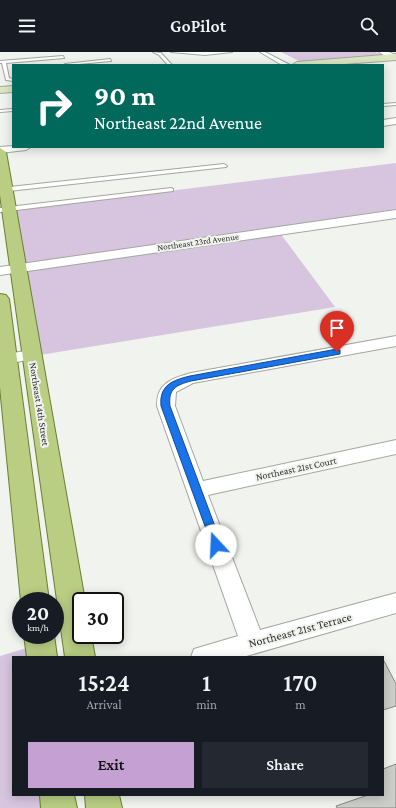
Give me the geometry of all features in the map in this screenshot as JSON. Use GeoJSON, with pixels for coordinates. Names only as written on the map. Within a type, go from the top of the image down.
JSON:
{"type":"FeatureCollection","features":[{"type":"Feature","properties":{"kind":"main road"},"geometry":{"type":"LineString","coordinates":[[309,64],[394,57]]}},
{"type":"Feature","properties":{"kind":"main road"},"geometry":{"type":"LineString","coordinates":[[0,90],[12,89]]}},
{"type":"Feature","properties":{"kind":"main road","name":"Northeast 14th Street"},"geometry":{"type":"LineString","coordinates":[[0,151],[9,270],[32,355],[80,656]]}},
{"type":"Feature","properties":{"kind":"main road"},"geometry":{"type":"LineString","coordinates":[[0,299],[4,360],[34,592]]}},
{"type":"Feature","properties":{"kind":"main road"},"geometry":{"type":"LineString","coordinates":[[40,644],[42,656]]}},
{"type":"Feature","properties":{"kind":"main road"},"geometry":{"type":"LineString","coordinates":[[57,796],[59,808]]}},
{"type":"Feature","properties":{"kind":"main road"},"geometry":{"type":"LineString","coordinates":[[102,796],[104,808]]}},
{"type":"Feature","properties":{"kind":"street"},"geometry":{"type":"LineString","coordinates":[[383,52],[394,57]]}},
{"type":"Feature","properties":{"kind":"street"},"geometry":{"type":"LineString","coordinates":[[384,123],[396,121]]}},
{"type":"Feature","properties":{"kind":"street"},"geometry":{"type":"LineString","coordinates":[[0,151],[20,148]]}},
{"type":"Feature","properties":{"kind":"street","name":"Northeast 23rd Avenue"},"geometry":{"type":"LineString","coordinates":[[9,270],[396,214]]}},
{"type":"Feature","properties":{"kind":"street"},"geometry":{"type":"LineString","coordinates":[[252,642],[196,490],[166,406],[164,396],[169,388],[190,378],[396,341]]}},
{"type":"Feature","properties":{"kind":"street"},"geometry":{"type":"LineString","coordinates":[[4,360],[32,355]]}},
{"type":"Feature","properties":{"kind":"street","name":"Northeast 21st Court"},"geometry":{"type":"LineString","coordinates":[[196,490],[396,446]]}},
{"type":"Feature","properties":{"kind":"street","name":"Northeast 21st Terrace"},"geometry":{"type":"LineString","coordinates":[[206,656],[396,603]]}},
{"type":"Feature","properties":{"kind":"lane"},"geometry":{"type":"LineString","coordinates":[[60,52],[67,64],[110,60]]}},
{"type":"Feature","properties":{"kind":"lane"},"geometry":{"type":"LineString","coordinates":[[157,52],[169,64]]}},
{"type":"Feature","properties":{"kind":"lane"},"geometry":{"type":"LineString","coordinates":[[173,52],[205,54],[230,52]]}},
{"type":"Feature","properties":{"kind":"lane"},"geometry":{"type":"LineString","coordinates":[[262,52],[282,64]]}},
{"type":"Feature","properties":{"kind":"lane"},"geometry":{"type":"LineString","coordinates":[[272,52],[279,55]]}},
{"type":"Feature","properties":{"kind":"lane"},"geometry":{"type":"LineString","coordinates":[[106,55],[112,64]]}},
{"type":"Feature","properties":{"kind":"lane"},"geometry":{"type":"LineString","coordinates":[[12,80],[7,79],[6,68],[2,62],[63,57]]}},
{"type":"Feature","properties":{"kind":"lane"},"geometry":{"type":"LineString","coordinates":[[285,59],[289,64]]}},
{"type":"Feature","properties":{"kind":"lane"},"geometry":{"type":"LineString","coordinates":[[6,68],[12,68]]}},
{"type":"Feature","properties":{"kind":"lane"},"geometry":{"type":"LineString","coordinates":[[384,105],[396,104]]}},
{"type":"Feature","properties":{"kind":"lane"},"geometry":{"type":"LineString","coordinates":[[0,111],[12,110]]}},
{"type":"Feature","properties":{"kind":"lane"},"geometry":{"type":"LineString","coordinates":[[4,200],[224,166]]}},
{"type":"Feature","properties":{"kind":"lane"},"geometry":{"type":"LineString","coordinates":[[4,200],[171,190]]}},
{"type":"Feature","properties":{"kind":"shaded area"},"geometry":{"type":"Polygon","coordinates":[[[281,52],[376,52],[384,57],[303,63],[281,52]]]}},
{"type":"Feature","properties":{"kind":"shaded area"},"geometry":{"type":"Polygon","coordinates":[[[396,163],[396,209],[25,265],[15,210],[396,163]]]}},
{"type":"Feature","properties":{"kind":"shaded area"},"geometry":{"type":"Polygon","coordinates":[[[280,233],[335,307],[40,355],[26,271],[280,233]]]}},
{"type":"Feature","properties":{"kind":"shaded area"},"geometry":{"type":"Polygon","coordinates":[[[27,648],[28,656],[12,656],[12,796],[42,796],[43,808],[0,808],[0,656],[27,648]]]}},
{"type":"Feature","properties":{"kind":"building"},"geometry":{"type":"Polygon","coordinates":[[[384,661],[396,684],[396,706],[384,710],[384,661]]]}},
{"type":"Feature","properties":{"kind":"building"},"geometry":{"type":"Polygon","coordinates":[[[396,764],[396,808],[337,808],[336,806],[365,796],[384,796],[384,769],[396,764]]]}},
{"type":"Feature","properties":{"kind":"route"},"geometry":{"type":"LineString","coordinates":[[216,545],[166,406],[164,396],[169,388],[190,378],[337,352]]}}]}
